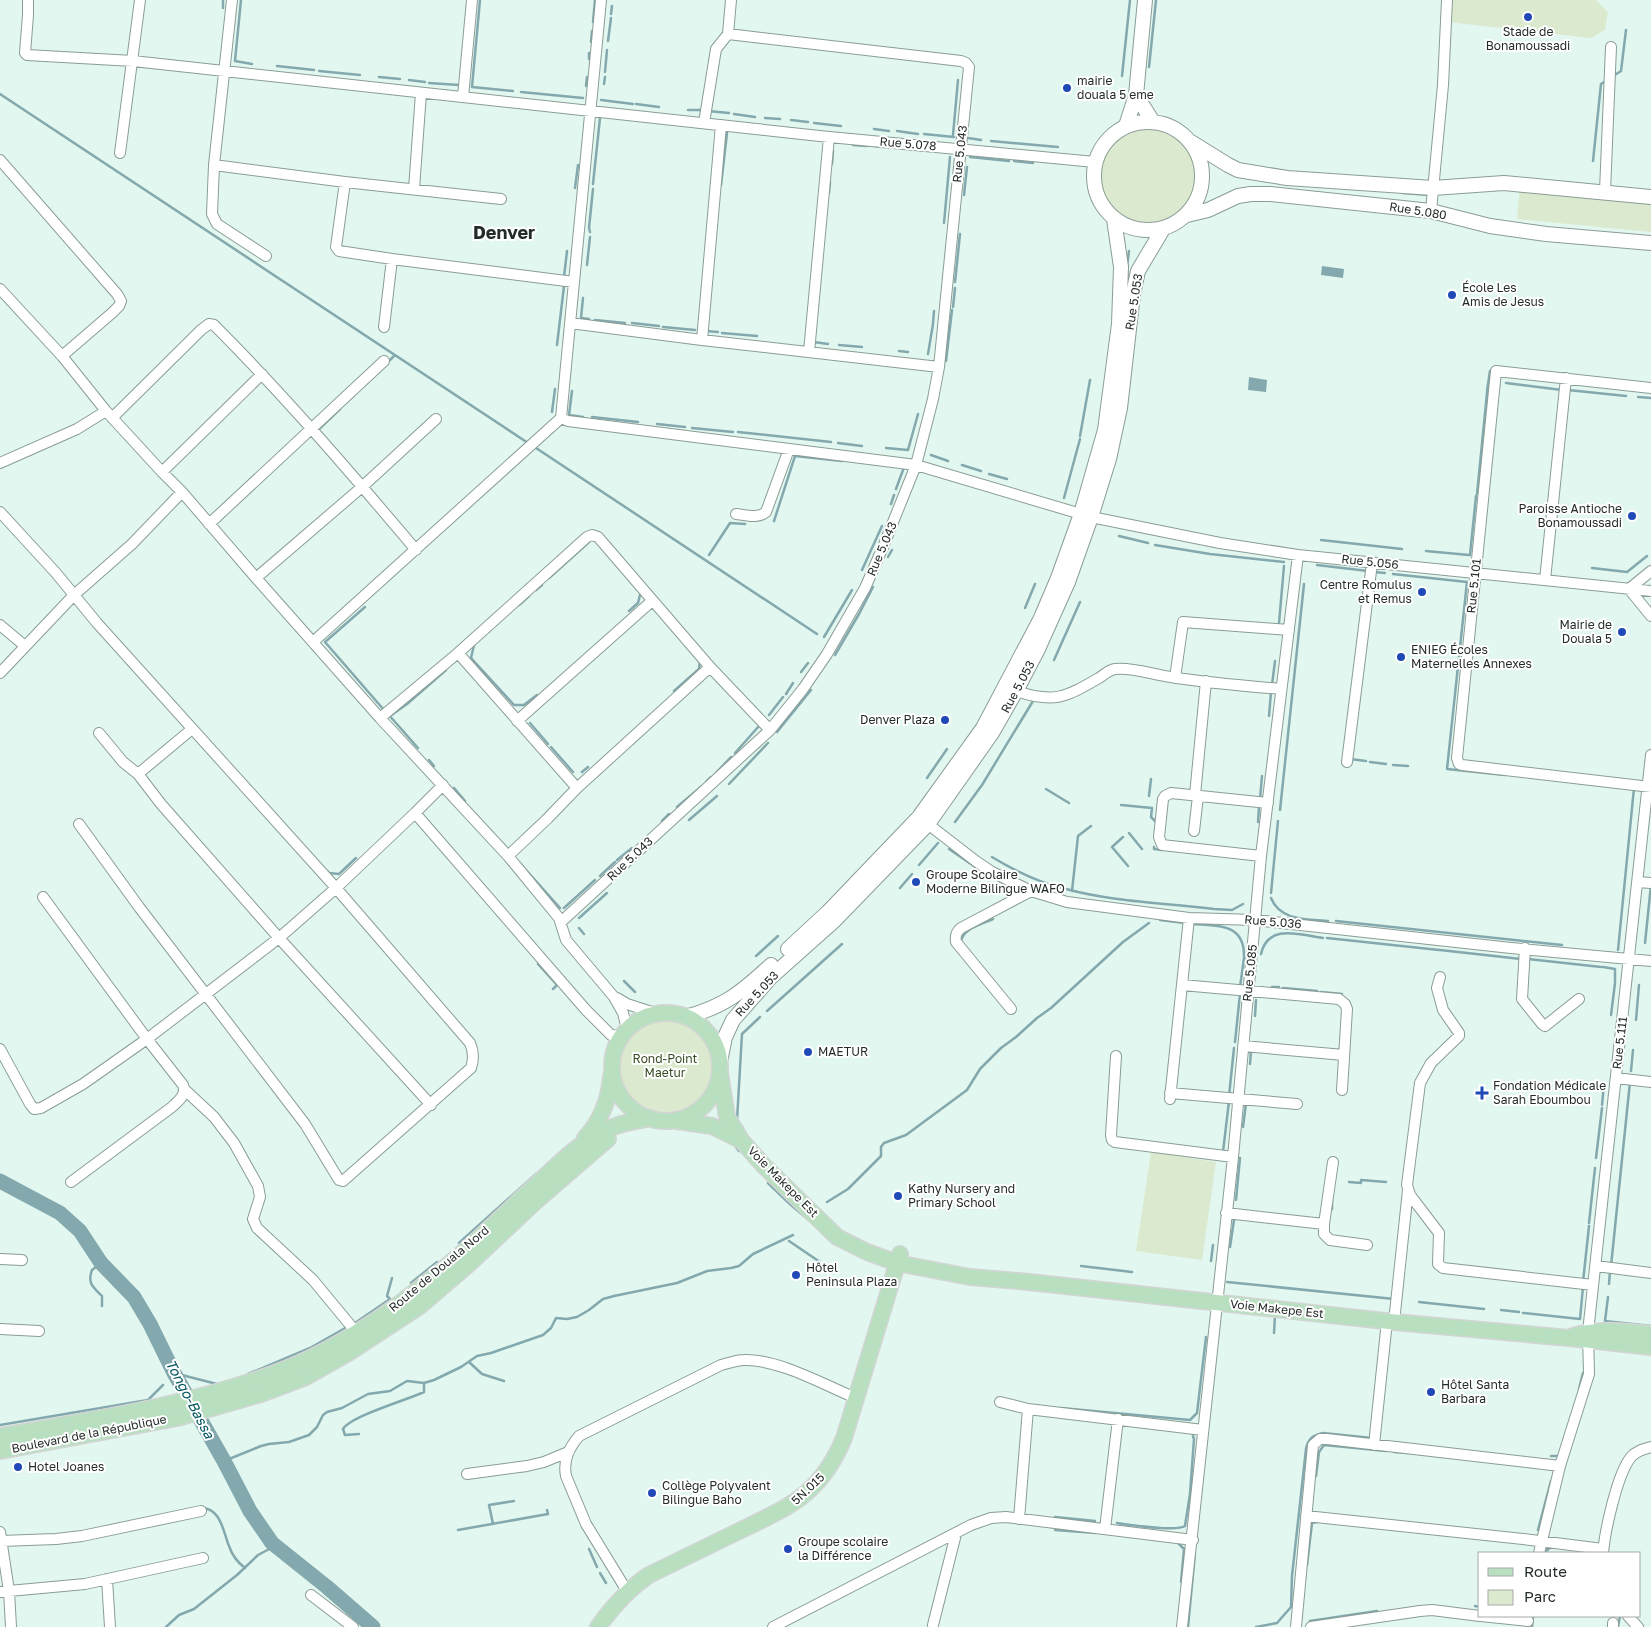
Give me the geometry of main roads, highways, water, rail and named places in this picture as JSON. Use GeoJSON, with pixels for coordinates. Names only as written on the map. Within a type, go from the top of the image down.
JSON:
{"type":"FeatureCollection","features":[{"type":"Feature","properties":{"kind":"main road"},"geometry":{"type":"LineString","coordinates":[[1126,126],[1136,95],[1145,0]]}},
{"type":"Feature","properties":{"kind":"main road"},"geometry":{"type":"LineString","coordinates":[[1136,95],[1153,122]]}},
{"type":"Feature","properties":{"kind":"main road"},"geometry":{"type":"LineString","coordinates":[[1153,122],[1174,128],[1191,142],[1199,156],[1202,182],[1198,199],[1187,215],[1178,222],[1163,229],[1138,230],[1128,228],[1114,219],[1097,197],[1093,180],[1095,162],[1100,149],[1109,139],[1126,126],[1153,122]]}},
{"type":"Feature","properties":{"kind":"main road","name":"Rue 5.080"},"geometry":{"type":"LineString","coordinates":[[1191,142],[1228,165],[1250,173],[1288,178],[1433,188],[1504,183],[1605,191],[1651,197]]}},
{"type":"Feature","properties":{"kind":"main road","name":"Rue 5.080"},"geometry":{"type":"LineString","coordinates":[[1187,215],[1208,210],[1238,196],[1270,194],[1431,211],[1490,226],[1546,234],[1651,243]]}},
{"type":"Feature","properties":{"kind":"main road","name":"Rue 5.053"},"geometry":{"type":"LineString","coordinates":[[720,1068],[725,1037],[733,1020],[771,977],[835,920],[923,821],[992,733],[1016,691],[1050,622],[1068,582],[1086,516],[1105,430],[1119,324],[1120,267],[1114,219]]}},
{"type":"Feature","properties":{"kind":"main road","name":"Rue 5.053"},"geometry":{"type":"LineString","coordinates":[[685,1016],[710,1010],[734,998],[923,821],[983,728],[1041,618],[1086,516],[1115,432],[1133,294],[1138,271],[1163,229]]}},
{"type":"Feature","properties":{"kind":"main road"},"geometry":{"type":"LineString","coordinates":[[572,1152],[588,1135],[602,1113],[610,1088],[615,1048],[624,1033],[641,1019],[658,1014],[672,1013],[685,1016],[709,1034],[716,1048],[727,1117],[741,1140]]}},
{"type":"Feature","properties":{"kind":"main road"},"geometry":{"type":"LineString","coordinates":[[670,1121],[688,1116],[703,1106],[714,1091],[720,1068]]}},
{"type":"Feature","properties":{"kind":"main road"},"geometry":{"type":"LineString","coordinates":[[612,1072],[616,1088],[624,1101],[636,1112],[650,1118],[712,1126],[741,1140]]}},
{"type":"Feature","properties":{"kind":"main road"},"geometry":{"type":"LineString","coordinates":[[572,1152],[600,1133],[614,1127],[650,1118]]}},
{"type":"Feature","properties":{"kind":"main road","name":"Route de Douala Nord"},"geometry":{"type":"LineString","coordinates":[[0,1436],[100,1425],[169,1404],[261,1394],[306,1376],[350,1352],[420,1306],[593,1151],[632,1122]]}},
{"type":"Feature","properties":{"kind":"main road","name":"Voie Makepe Est"},"geometry":{"type":"LineString","coordinates":[[741,1140],[763,1165],[825,1224],[841,1229],[898,1258],[962,1266],[986,1278],[1569,1338],[1588,1336],[1607,1330],[1651,1334]]}},
{"type":"Feature","properties":{"kind":"main road","name":"Route de Douala Nord"},"geometry":{"type":"LineString","coordinates":[[207,1401],[292,1367],[356,1332],[398,1304],[469,1247],[572,1152]]}},
{"type":"Feature","properties":{"kind":"main road","name":"5N.015"},"geometry":{"type":"LineString","coordinates":[[598,1627],[617,1602],[649,1575],[782,1511],[819,1482],[832,1464],[844,1438],[898,1258]]}},
{"type":"Feature","properties":{"kind":"main road","name":"Voie Makepe Est"},"geometry":{"type":"LineString","coordinates":[[1588,1336],[1651,1347]]}},
{"type":"Feature","properties":{"kind":"main road","name":"Boulevard de la République"},"geometry":{"type":"LineString","coordinates":[[0,1451],[100,1425],[177,1418],[207,1401]]}},
{"type":"Feature","properties":{"kind":"water"},"geometry":{"type":"Polygon","coordinates":[[[1322,266],[1344,269],[1343,278],[1321,275],[1322,266]]]}},
{"type":"Feature","properties":{"kind":"water"},"geometry":{"type":"Polygon","coordinates":[[[1249,377],[1267,380],[1266,392],[1248,390],[1249,377]]]}},
{"type":"Feature","properties":{"kind":"waterway"},"geometry":{"type":"LineString","coordinates":[[223,0],[223,8]]}},
{"type":"Feature","properties":{"kind":"waterway"},"geometry":{"type":"LineString","coordinates":[[241,0],[235,61],[252,64]]}},
{"type":"Feature","properties":{"kind":"waterway"},"geometry":{"type":"LineString","coordinates":[[480,0],[472,87],[513,91]]}},
{"type":"Feature","properties":{"kind":"waterway"},"geometry":{"type":"LineString","coordinates":[[593,22],[595,0]]}},
{"type":"Feature","properties":{"kind":"waterway"},"geometry":{"type":"LineString","coordinates":[[1122,76],[1130,0]]}},
{"type":"Feature","properties":{"kind":"waterway"},"geometry":{"type":"LineString","coordinates":[[1149,67],[1156,0]]}},
{"type":"Feature","properties":{"kind":"waterway"},"geometry":{"type":"LineString","coordinates":[[611,14],[612,6]]}},
{"type":"Feature","properties":{"kind":"waterway"},"geometry":{"type":"LineString","coordinates":[[608,41],[611,18]]}},
{"type":"Feature","properties":{"kind":"waterway"},"geometry":{"type":"LineString","coordinates":[[1613,76],[1621,71],[1626,30]]}},
{"type":"Feature","properties":{"kind":"waterway"},"geometry":{"type":"LineString","coordinates":[[591,42],[592,31]]}},
{"type":"Feature","properties":{"kind":"waterway"},"geometry":{"type":"LineString","coordinates":[[605,72],[607,50]]}},
{"type":"Feature","properties":{"kind":"waterway"},"geometry":{"type":"LineString","coordinates":[[589,53],[589,59]]}},
{"type":"Feature","properties":{"kind":"waterway"},"geometry":{"type":"LineString","coordinates":[[277,66],[314,70]]}},
{"type":"Feature","properties":{"kind":"waterway"},"geometry":{"type":"LineString","coordinates":[[319,71],[360,75]]}},
{"type":"Feature","properties":{"kind":"waterway"},"geometry":{"type":"LineString","coordinates":[[379,77],[400,79]]}},
{"type":"Feature","properties":{"kind":"waterway"},"geometry":{"type":"LineString","coordinates":[[586,86],[587,77]]}},
{"type":"Feature","properties":{"kind":"waterway"},"geometry":{"type":"LineString","coordinates":[[604,84],[605,77]]}},
{"type":"Feature","properties":{"kind":"waterway"},"geometry":{"type":"LineString","coordinates":[[409,80],[425,82]]}},
{"type":"Feature","properties":{"kind":"waterway"},"geometry":{"type":"LineString","coordinates":[[953,135],[958,80]]}},
{"type":"Feature","properties":{"kind":"waterway"},"geometry":{"type":"LineString","coordinates":[[1593,161],[1601,84],[1604,82]]}},
{"type":"Feature","properties":{"kind":"waterway"},"geometry":{"type":"LineString","coordinates":[[429,83],[459,85]]}},
{"type":"Feature","properties":{"kind":"waterway"},"geometry":{"type":"LineString","coordinates":[[521,92],[583,98]]}},
{"type":"Feature","properties":{"kind":"waterway"},"geometry":{"type":"LineString","coordinates":[[0,94],[528,443]]}},
{"type":"Feature","properties":{"kind":"waterway"},"geometry":{"type":"LineString","coordinates":[[601,100],[633,104]]}},
{"type":"Feature","properties":{"kind":"waterway"},"geometry":{"type":"LineString","coordinates":[[636,104],[659,107]]}},
{"type":"Feature","properties":{"kind":"waterway"},"geometry":{"type":"LineString","coordinates":[[688,110],[703,110]]}},
{"type":"Feature","properties":{"kind":"waterway"},"geometry":{"type":"LineString","coordinates":[[708,111],[729,113]]}},
{"type":"Feature","properties":{"kind":"waterway"},"geometry":{"type":"LineString","coordinates":[[734,114],[755,117]]}},
{"type":"Feature","properties":{"kind":"waterway"},"geometry":{"type":"LineString","coordinates":[[593,184],[600,118]]}},
{"type":"Feature","properties":{"kind":"waterway"},"geometry":{"type":"LineString","coordinates":[[765,118],[780,119]]}},
{"type":"Feature","properties":{"kind":"waterway"},"geometry":{"type":"LineString","coordinates":[[791,120],[808,122]]}},
{"type":"Feature","properties":{"kind":"waterway"},"geometry":{"type":"LineString","coordinates":[[814,123],[841,126]]}},
{"type":"Feature","properties":{"kind":"waterway"},"geometry":{"type":"LineString","coordinates":[[874,129],[889,131]]}},
{"type":"Feature","properties":{"kind":"waterway"},"geometry":{"type":"LineString","coordinates":[[897,131],[918,134]]}},
{"type":"Feature","properties":{"kind":"waterway"},"geometry":{"type":"LineString","coordinates":[[721,185],[727,133]]}},
{"type":"Feature","properties":{"kind":"waterway"},"geometry":{"type":"LineString","coordinates":[[924,134],[954,137]]}},
{"type":"Feature","properties":{"kind":"waterway"},"geometry":{"type":"LineString","coordinates":[[968,138],[981,140]]}},
{"type":"Feature","properties":{"kind":"waterway"},"geometry":{"type":"LineString","coordinates":[[991,141],[1058,147]]}},
{"type":"Feature","properties":{"kind":"waterway"},"geometry":{"type":"LineString","coordinates":[[853,145],[867,146]]}},
{"type":"Feature","properties":{"kind":"waterway"},"geometry":{"type":"LineString","coordinates":[[875,146],[882,147]]}},
{"type":"Feature","properties":{"kind":"waterway"},"geometry":{"type":"LineString","coordinates":[[832,164],[833,151]]}},
{"type":"Feature","properties":{"kind":"waterway"},"geometry":{"type":"LineString","coordinates":[[944,223],[950,157]]}},
{"type":"Feature","properties":{"kind":"waterway"},"geometry":{"type":"LineString","coordinates":[[970,157],[1009,161]]}},
{"type":"Feature","properties":{"kind":"waterway"},"geometry":{"type":"LineString","coordinates":[[1014,161],[1033,163]]}},
{"type":"Feature","properties":{"kind":"waterway"},"geometry":{"type":"LineString","coordinates":[[575,188],[578,165]]}},
{"type":"Feature","properties":{"kind":"waterway"},"geometry":{"type":"LineString","coordinates":[[964,195],[967,167]]}},
{"type":"Feature","properties":{"kind":"waterway"},"geometry":{"type":"LineString","coordinates":[[829,193],[830,182]]}},
{"type":"Feature","properties":{"kind":"waterway"},"geometry":{"type":"LineString","coordinates":[[590,232],[593,189]]}},
{"type":"Feature","properties":{"kind":"waterway"},"geometry":{"type":"LineString","coordinates":[[1403,193],[1430,195]]}},
{"type":"Feature","properties":{"kind":"waterway"},"geometry":{"type":"LineString","coordinates":[[955,282],[960,234]]}},
{"type":"Feature","properties":{"kind":"waterway"},"geometry":{"type":"LineString","coordinates":[[587,265],[590,237]]}},
{"type":"Feature","properties":{"kind":"waterway"},"geometry":{"type":"LineString","coordinates":[[564,277],[567,251]]}},
{"type":"Feature","properties":{"kind":"waterway"},"geometry":{"type":"LineString","coordinates":[[1127,266],[1129,251]]}},
{"type":"Feature","properties":{"kind":"waterway"},"geometry":{"type":"LineString","coordinates":[[557,345],[564,286]]}},
{"type":"Feature","properties":{"kind":"waterway"},"geometry":{"type":"LineString","coordinates":[[953,307],[955,288]]}},
{"type":"Feature","properties":{"kind":"waterway"},"geometry":{"type":"LineString","coordinates":[[583,298],[581,318],[589,319]]}},
{"type":"Feature","properties":{"kind":"waterway"},"geometry":{"type":"LineString","coordinates":[[946,361],[952,310]]}},
{"type":"Feature","properties":{"kind":"waterway"},"geometry":{"type":"LineString","coordinates":[[933,323],[934,311]]}},
{"type":"Feature","properties":{"kind":"waterway"},"geometry":{"type":"LineString","coordinates":[[595,320],[625,323]]}},
{"type":"Feature","properties":{"kind":"waterway"},"geometry":{"type":"LineString","coordinates":[[632,323],[659,326]]}},
{"type":"Feature","properties":{"kind":"waterway"},"geometry":{"type":"LineString","coordinates":[[928,354],[933,324]]}},
{"type":"Feature","properties":{"kind":"waterway"},"geometry":{"type":"LineString","coordinates":[[663,327],[695,330]]}},
{"type":"Feature","properties":{"kind":"waterway"},"geometry":{"type":"LineString","coordinates":[[706,329],[706,331],[718,332]]}},
{"type":"Feature","properties":{"kind":"waterway"},"geometry":{"type":"LineString","coordinates":[[722,333],[757,336]]}},
{"type":"Feature","properties":{"kind":"waterway"},"geometry":{"type":"LineString","coordinates":[[814,340],[814,342],[828,344]]}},
{"type":"Feature","properties":{"kind":"waterway"},"geometry":{"type":"LineString","coordinates":[[839,345],[862,347]]}},
{"type":"Feature","properties":{"kind":"waterway"},"geometry":{"type":"LineString","coordinates":[[899,351],[908,352]]}},
{"type":"Feature","properties":{"kind":"waterway"},"geometry":{"type":"LineString","coordinates":[[387,363],[395,355]]}},
{"type":"Feature","properties":{"kind":"waterway"},"geometry":{"type":"LineString","coordinates":[[1487,391],[1490,371],[1493,369]]}},
{"type":"Feature","properties":{"kind":"waterway"},"geometry":{"type":"LineString","coordinates":[[1080,436],[1090,380]]}},
{"type":"Feature","properties":{"kind":"waterway"},"geometry":{"type":"LineString","coordinates":[[1506,383],[1562,390]]}},
{"type":"Feature","properties":{"kind":"waterway"},"geometry":{"type":"LineString","coordinates":[[552,412],[555,389]]}},
{"type":"Feature","properties":{"kind":"waterway"},"geometry":{"type":"LineString","coordinates":[[1568,390],[1626,396]]}},
{"type":"Feature","properties":{"kind":"waterway"},"geometry":{"type":"LineString","coordinates":[[572,391],[569,415],[583,417]]}},
{"type":"Feature","properties":{"kind":"waterway"},"geometry":{"type":"LineString","coordinates":[[1477,494],[1487,393]]}},
{"type":"Feature","properties":{"kind":"waterway"},"geometry":{"type":"LineString","coordinates":[[1638,397],[1651,398]]}},
{"type":"Feature","properties":{"kind":"waterway"},"geometry":{"type":"LineString","coordinates":[[317,431],[340,409]]}},
{"type":"Feature","properties":{"kind":"waterway"},"geometry":{"type":"LineString","coordinates":[[886,448],[908,450],[918,414]]}},
{"type":"Feature","properties":{"kind":"waterway"},"geometry":{"type":"LineString","coordinates":[[592,417],[638,422]]}},
{"type":"Feature","properties":{"kind":"waterway"},"geometry":{"type":"LineString","coordinates":[[657,424],[685,427]]}},
{"type":"Feature","properties":{"kind":"waterway"},"geometry":{"type":"LineString","coordinates":[[692,428],[733,432]]}},
{"type":"Feature","properties":{"kind":"waterway"},"geometry":{"type":"LineString","coordinates":[[738,432],[831,442]]}},
{"type":"Feature","properties":{"kind":"waterway"},"geometry":{"type":"LineString","coordinates":[[1064,498],[1080,439]]}},
{"type":"Feature","properties":{"kind":"waterway"},"geometry":{"type":"LineString","coordinates":[[838,443],[862,446]]}},
{"type":"Feature","properties":{"kind":"waterway"},"geometry":{"type":"LineString","coordinates":[[533,446],[817,634]]}},
{"type":"Feature","properties":{"kind":"waterway"},"geometry":{"type":"LineString","coordinates":[[931,455],[948,461]]}},
{"type":"Feature","properties":{"kind":"waterway"},"geometry":{"type":"LineString","coordinates":[[774,521],[795,456],[842,461]]}},
{"type":"Feature","properties":{"kind":"waterway"},"geometry":{"type":"LineString","coordinates":[[962,465],[981,471]]}},
{"type":"Feature","properties":{"kind":"waterway"},"geometry":{"type":"LineString","coordinates":[[896,489],[903,470]]}},
{"type":"Feature","properties":{"kind":"waterway"},"geometry":{"type":"LineString","coordinates":[[989,474],[1007,479]]}},
{"type":"Feature","properties":{"kind":"waterway"},"geometry":{"type":"LineString","coordinates":[[891,504],[894,495]]}},
{"type":"Feature","properties":{"kind":"waterway"},"geometry":{"type":"LineString","coordinates":[[1470,555],[1476,496]]}},
{"type":"Feature","properties":{"kind":"waterway"},"geometry":{"type":"LineString","coordinates":[[709,555],[730,523],[745,524]]}},
{"type":"Feature","properties":{"kind":"waterway"},"geometry":{"type":"LineString","coordinates":[[862,570],[882,526]]}},
{"type":"Feature","properties":{"kind":"waterway"},"geometry":{"type":"LineString","coordinates":[[1119,536],[1148,543]]}},
{"type":"Feature","properties":{"kind":"waterway"},"geometry":{"type":"LineString","coordinates":[[1321,540],[1402,549]]}},
{"type":"Feature","properties":{"kind":"waterway"},"geometry":{"type":"LineString","coordinates":[[549,578],[589,542]]}},
{"type":"Feature","properties":{"kind":"waterway"},"geometry":{"type":"LineString","coordinates":[[1155,545],[1210,554],[1284,562]]}},
{"type":"Feature","properties":{"kind":"waterway"},"geometry":{"type":"LineString","coordinates":[[888,557],[892,550]]}},
{"type":"Feature","properties":{"kind":"waterway"},"geometry":{"type":"LineString","coordinates":[[1426,551],[1469,555]]}},
{"type":"Feature","properties":{"kind":"waterway"},"geometry":{"type":"LineString","coordinates":[[1592,568],[1627,572],[1647,556]]}},
{"type":"Feature","properties":{"kind":"waterway"},"geometry":{"type":"LineString","coordinates":[[1317,565],[1368,571]]}},
{"type":"Feature","properties":{"kind":"waterway"},"geometry":{"type":"LineString","coordinates":[[1279,623],[1284,566]]}},
{"type":"Feature","properties":{"kind":"waterway"},"geometry":{"type":"LineString","coordinates":[[1374,572],[1385,573]]}},
{"type":"Feature","properties":{"kind":"waterway"},"geometry":{"type":"LineString","coordinates":[[1393,574],[1467,582],[1447,769],[1505,775]]}},
{"type":"Feature","properties":{"kind":"waterway"},"geometry":{"type":"LineString","coordinates":[[1025,608],[1035,584]]}},
{"type":"Feature","properties":{"kind":"waterway"},"geometry":{"type":"LineString","coordinates":[[1280,810],[1304,584]]}},
{"type":"Feature","properties":{"kind":"waterway"},"geometry":{"type":"LineString","coordinates":[[536,590],[542,585]]}},
{"type":"Feature","properties":{"kind":"waterway"},"geometry":{"type":"LineString","coordinates":[[835,655],[873,587]]}},
{"type":"Feature","properties":{"kind":"waterway"},"geometry":{"type":"LineString","coordinates":[[824,637],[852,590]]}},
{"type":"Feature","properties":{"kind":"waterway"},"geometry":{"type":"LineString","coordinates":[[629,611],[638,603],[641,591]]}},
{"type":"Feature","properties":{"kind":"waterway"},"geometry":{"type":"LineString","coordinates":[[519,605],[529,596]]}},
{"type":"Feature","properties":{"kind":"waterway"},"geometry":{"type":"LineString","coordinates":[[1054,660],[1080,602]]}},
{"type":"Feature","properties":{"kind":"waterway"},"geometry":{"type":"LineString","coordinates":[[365,607],[325,642],[384,710]]}},
{"type":"Feature","properties":{"kind":"waterway"},"geometry":{"type":"LineString","coordinates":[[474,645],[471,658],[514,705],[524,705],[537,695]]}},
{"type":"Feature","properties":{"kind":"waterway"},"geometry":{"type":"LineString","coordinates":[[674,691],[699,669],[700,661]]}},
{"type":"Feature","properties":{"kind":"waterway"},"geometry":{"type":"LineString","coordinates":[[1272,685],[1275,661]]}},
{"type":"Feature","properties":{"kind":"waterway"},"geometry":{"type":"LineString","coordinates":[[801,672],[808,663]]}},
{"type":"Feature","properties":{"kind":"waterway"},"geometry":{"type":"LineString","coordinates":[[390,716],[407,704],[446,670]]}},
{"type":"Feature","properties":{"kind":"waterway"},"geometry":{"type":"LineString","coordinates":[[786,694],[793,683]]}},
{"type":"Feature","properties":{"kind":"waterway"},"geometry":{"type":"LineString","coordinates":[[777,732],[811,690]]}},
{"type":"Feature","properties":{"kind":"waterway"},"geometry":{"type":"LineString","coordinates":[[1269,716],[1271,692]]}},
{"type":"Feature","properties":{"kind":"waterway"},"geometry":{"type":"LineString","coordinates":[[769,715],[783,697]]}},
{"type":"Feature","properties":{"kind":"waterway"},"geometry":{"type":"LineString","coordinates":[[955,822],[982,785],[1033,701]]}},
{"type":"Feature","properties":{"kind":"waterway"},"geometry":{"type":"LineString","coordinates":[[388,714],[418,748]]}},
{"type":"Feature","properties":{"kind":"waterway"},"geometry":{"type":"LineString","coordinates":[[530,723],[548,744]]}},
{"type":"Feature","properties":{"kind":"waterway"},"geometry":{"type":"LineString","coordinates":[[735,753],[759,726]]}},
{"type":"Feature","properties":{"kind":"waterway"},"geometry":{"type":"LineString","coordinates":[[729,784],[768,743]]}},
{"type":"Feature","properties":{"kind":"waterway"},"geometry":{"type":"LineString","coordinates":[[551,747],[573,772]]}},
{"type":"Feature","properties":{"kind":"waterway"},"geometry":{"type":"LineString","coordinates":[[927,778],[947,749]]}},
{"type":"Feature","properties":{"kind":"waterway"},"geometry":{"type":"LineString","coordinates":[[715,774],[731,757]]}},
{"type":"Feature","properties":{"kind":"waterway"},"geometry":{"type":"LineString","coordinates":[[1350,759],[1366,761]]}},
{"type":"Feature","properties":{"kind":"waterway"},"geometry":{"type":"LineString","coordinates":[[429,760],[434,766]]}},
{"type":"Feature","properties":{"kind":"waterway"},"geometry":{"type":"LineString","coordinates":[[1370,762],[1386,764]]}},
{"type":"Feature","properties":{"kind":"waterway"},"geometry":{"type":"LineString","coordinates":[[1393,765],[1408,766]]}},
{"type":"Feature","properties":{"kind":"waterway"},"geometry":{"type":"LineString","coordinates":[[582,772],[588,767]]}},
{"type":"Feature","properties":{"kind":"waterway"},"geometry":{"type":"LineString","coordinates":[[1260,799],[1262,776]]}},
{"type":"Feature","properties":{"kind":"waterway"},"geometry":{"type":"LineString","coordinates":[[706,782],[711,777]]}},
{"type":"Feature","properties":{"kind":"waterway"},"geometry":{"type":"LineString","coordinates":[[1149,796],[1151,779]]}},
{"type":"Feature","properties":{"kind":"waterway"},"geometry":{"type":"LineString","coordinates":[[677,807],[702,786]]}},
{"type":"Feature","properties":{"kind":"waterway"},"geometry":{"type":"LineString","coordinates":[[454,788],[465,801]]}},
{"type":"Feature","properties":{"kind":"waterway"},"geometry":{"type":"LineString","coordinates":[[1618,950],[1634,788]]}},
{"type":"Feature","properties":{"kind":"waterway"},"geometry":{"type":"LineString","coordinates":[[1046,789],[1069,803]]}},
{"type":"Feature","properties":{"kind":"waterway"},"geometry":{"type":"LineString","coordinates":[[689,820],[717,796]]}},
{"type":"Feature","properties":{"kind":"waterway"},"geometry":{"type":"LineString","coordinates":[[1121,805],[1152,808],[1151,817],[1156,822]]}},
{"type":"Feature","properties":{"kind":"waterway"},"geometry":{"type":"LineString","coordinates":[[1258,822],[1259,807]]}},
{"type":"Feature","properties":{"kind":"waterway"},"geometry":{"type":"LineString","coordinates":[[662,821],[669,814]]}},
{"type":"Feature","properties":{"kind":"waterway"},"geometry":{"type":"LineString","coordinates":[[1271,893],[1278,821]]}},
{"type":"Feature","properties":{"kind":"waterway"},"geometry":{"type":"LineString","coordinates":[[1072,891],[1078,836],[1091,826]]}},
{"type":"Feature","properties":{"kind":"waterway"},"geometry":{"type":"LineString","coordinates":[[1129,833],[1142,849]]}},
{"type":"Feature","properties":{"kind":"waterway"},"geometry":{"type":"LineString","coordinates":[[1123,837],[1112,847],[1128,866]]}},
{"type":"Feature","properties":{"kind":"waterway"},"geometry":{"type":"LineString","coordinates":[[919,865],[938,843]]}},
{"type":"Feature","properties":{"kind":"waterway"},"geometry":{"type":"LineString","coordinates":[[1154,847],[1154,849],[1162,850]]}},
{"type":"Feature","properties":{"kind":"waterway"},"geometry":{"type":"LineString","coordinates":[[617,860],[632,848]]}},
{"type":"Feature","properties":{"kind":"waterway"},"geometry":{"type":"LineString","coordinates":[[949,849],[987,875],[1019,890]]}},
{"type":"Feature","properties":{"kind":"waterway"},"geometry":{"type":"LineString","coordinates":[[992,857],[1037,880],[1084,893],[1214,909],[1232,910],[1243,904]]}},
{"type":"Feature","properties":{"kind":"waterway"},"geometry":{"type":"LineString","coordinates":[[327,871],[339,874],[356,858]]}},
{"type":"Feature","properties":{"kind":"waterway"},"geometry":{"type":"LineString","coordinates":[[518,861],[560,908]]}},
{"type":"Feature","properties":{"kind":"waterway"},"geometry":{"type":"LineString","coordinates":[[600,876],[615,862]]}},
{"type":"Feature","properties":{"kind":"waterway"},"geometry":{"type":"LineString","coordinates":[[900,888],[912,874]]}},
{"type":"Feature","properties":{"kind":"waterway"},"geometry":{"type":"LineString","coordinates":[[564,908],[595,880]]}},
{"type":"Feature","properties":{"kind":"waterway"},"geometry":{"type":"LineString","coordinates":[[1645,943],[1651,885]]}},
{"type":"Feature","properties":{"kind":"waterway"},"geometry":{"type":"LineString","coordinates":[[579,918],[607,893]]}},
{"type":"Feature","properties":{"kind":"waterway"},"geometry":{"type":"LineString","coordinates":[[1271,898],[1275,906],[1287,915],[1303,919],[1328,921]]}},
{"type":"Feature","properties":{"kind":"waterway"},"geometry":{"type":"LineString","coordinates":[[961,943],[964,934],[978,925],[993,919]]}},
{"type":"Feature","properties":{"kind":"waterway"},"geometry":{"type":"LineString","coordinates":[[1160,920],[1185,923]]}},
{"type":"Feature","properties":{"kind":"waterway"},"geometry":{"type":"LineString","coordinates":[[1336,921],[1562,945]]}},
{"type":"Feature","properties":{"kind":"waterway"},"geometry":{"type":"LineString","coordinates":[[827,1202],[848,1189],[881,1156],[881,1147],[884,1143],[906,1135],[967,1090],[980,1069],[1001,1048],[1051,1008],[1123,942],[1149,923]]}},
{"type":"Feature","properties":{"kind":"waterway"},"geometry":{"type":"LineString","coordinates":[[1191,924],[1219,926],[1234,932],[1240,937],[1244,957]]}},
{"type":"Feature","properties":{"kind":"waterway"},"geometry":{"type":"LineString","coordinates":[[579,928],[584,934]]}},
{"type":"Feature","properties":{"kind":"waterway"},"geometry":{"type":"LineString","coordinates":[[1261,954],[1270,938],[1278,935],[1286,933],[1323,938]]}},
{"type":"Feature","properties":{"kind":"waterway"},"geometry":{"type":"LineString","coordinates":[[756,956],[778,936]]}},
{"type":"Feature","properties":{"kind":"waterway"},"geometry":{"type":"LineString","coordinates":[[1327,938],[1439,950]]}},
{"type":"Feature","properties":{"kind":"waterway"},"geometry":{"type":"LineString","coordinates":[[767,1011],[842,944]]}},
{"type":"Feature","properties":{"kind":"waterway"},"geometry":{"type":"LineString","coordinates":[[1440,950],[1521,959]]}},
{"type":"Feature","properties":{"kind":"waterway"},"geometry":{"type":"LineString","coordinates":[[1240,987],[1244,958]]}},
{"type":"Feature","properties":{"kind":"waterway"},"geometry":{"type":"LineString","coordinates":[[1528,959],[1601,967]]}},
{"type":"Feature","properties":{"kind":"waterway"},"geometry":{"type":"LineString","coordinates":[[538,964],[557,985],[553,989]]}},
{"type":"Feature","properties":{"kind":"waterway"},"geometry":{"type":"LineString","coordinates":[[1603,967],[1615,969],[1615,982]]}},
{"type":"Feature","properties":{"kind":"waterway"},"geometry":{"type":"LineString","coordinates":[[624,981],[635,992]]}},
{"type":"Feature","properties":{"kind":"waterway"},"geometry":{"type":"LineString","coordinates":[[1611,1015],[1615,983]]}},
{"type":"Feature","properties":{"kind":"waterway"},"geometry":{"type":"LineString","coordinates":[[1636,1020],[1639,985]]}},
{"type":"Feature","properties":{"kind":"waterway"},"geometry":{"type":"LineString","coordinates":[[1272,987],[1279,987]]}},
{"type":"Feature","properties":{"kind":"waterway"},"geometry":{"type":"LineString","coordinates":[[1283,988],[1317,991]]}},
{"type":"Feature","properties":{"kind":"waterway"},"geometry":{"type":"LineString","coordinates":[[1321,992],[1342,994]]}},
{"type":"Feature","properties":{"kind":"waterway"},"geometry":{"type":"LineString","coordinates":[[1235,1042],[1240,994]]}},
{"type":"Feature","properties":{"kind":"waterway"},"geometry":{"type":"LineString","coordinates":[[1255,1016],[1256,1000]]}},
{"type":"Feature","properties":{"kind":"waterway"},"geometry":{"type":"LineString","coordinates":[[743,1128],[737,1120],[742,1034],[760,1017]]}},
{"type":"Feature","properties":{"kind":"waterway"},"geometry":{"type":"LineString","coordinates":[[1229,1096],[1234,1048]]}},
{"type":"Feature","properties":{"kind":"waterway"},"geometry":{"type":"LineString","coordinates":[[1631,1071],[1633,1050]]}},
{"type":"Feature","properties":{"kind":"waterway"},"geometry":{"type":"LineString","coordinates":[[1250,1064],[1251,1051]]}},
{"type":"Feature","properties":{"kind":"waterway"},"geometry":{"type":"LineString","coordinates":[[1611,1266],[1630,1082]]}},
{"type":"Feature","properties":{"kind":"waterway"},"geometry":{"type":"LineString","coordinates":[[1602,1105],[1604,1084]]}},
{"type":"Feature","properties":{"kind":"waterway"},"geometry":{"type":"LineString","coordinates":[[1223,1152],[1229,1101]]}},
{"type":"Feature","properties":{"kind":"waterway"},"geometry":{"type":"LineString","coordinates":[[1243,1127],[1246,1103]]}},
{"type":"Feature","properties":{"kind":"waterway"},"geometry":{"type":"LineString","coordinates":[[1596,1158],[1602,1108]]}},
{"type":"Feature","properties":{"kind":"waterway"},"geometry":{"type":"LineString","coordinates":[[733,1143],[739,1151]]}},
{"type":"Feature","properties":{"kind":"waterway"},"geometry":{"type":"LineString","coordinates":[[1236,1200],[1240,1158]]}},
{"type":"Feature","properties":{"kind":"waterway"},"geometry":{"type":"LineString","coordinates":[[1589,1223],[1595,1168]]}},
{"type":"Feature","properties":{"kind":"waterway"},"geometry":{"type":"LineString","coordinates":[[459,1243],[536,1174]]}},
{"type":"Feature","properties":{"kind":"waterway"},"geometry":{"type":"LineString","coordinates":[[1349,1182],[1361,1183],[1361,1180],[1386,1182]]}},
{"type":"Feature","properties":{"kind":"waterway","name":"Tongo-Bassa"},"geometry":{"type":"LineString","coordinates":[[0,1181],[60,1213],[80,1231],[101,1263],[134,1297],[250,1511],[272,1543],[373,1627]]}},
{"type":"Feature","properties":{"kind":"waterway"},"geometry":{"type":"LineString","coordinates":[[768,1183],[810,1221]]}},
{"type":"Feature","properties":{"kind":"waterway"},"geometry":{"type":"LineString","coordinates":[[1332,1200],[1332,1209]]}},
{"type":"Feature","properties":{"kind":"waterway"},"geometry":{"type":"LineString","coordinates":[[1230,1247],[1234,1220]]}},
{"type":"Feature","properties":{"kind":"waterway"},"geometry":{"type":"LineString","coordinates":[[1583,1282],[1589,1226]]}},
{"type":"Feature","properties":{"kind":"waterway"},"geometry":{"type":"LineString","coordinates":[[224,1461],[261,1446],[289,1442],[309,1435],[327,1412],[342,1408],[368,1394],[390,1391],[407,1381],[424,1383],[434,1380],[461,1367],[477,1356],[543,1335],[551,1328],[556,1318],[567,1319],[577,1317],[603,1299],[677,1283],[707,1271],[739,1266],[753,1254],[793,1235]]}},
{"type":"Feature","properties":{"kind":"waterway"},"geometry":{"type":"LineString","coordinates":[[789,1241],[820,1262]]}},
{"type":"Feature","properties":{"kind":"waterway"},"geometry":{"type":"LineString","coordinates":[[1211,1261],[1213,1245]]}},
{"type":"Feature","properties":{"kind":"waterway"},"geometry":{"type":"LineString","coordinates":[[411,1283],[437,1262]]}},
{"type":"Feature","properties":{"kind":"waterway"},"geometry":{"type":"LineString","coordinates":[[101,1263],[92,1270],[90,1278],[94,1287],[102,1296],[102,1306]]}},
{"type":"Feature","properties":{"kind":"waterway"},"geometry":{"type":"LineString","coordinates":[[1081,1266],[1132,1272]]}},
{"type":"Feature","properties":{"kind":"waterway"},"geometry":{"type":"LineString","coordinates":[[1609,1284],[1610,1271]]}},
{"type":"Feature","properties":{"kind":"waterway"},"geometry":{"type":"LineString","coordinates":[[355,1323],[390,1299],[387,1296],[392,1278]]}},
{"type":"Feature","properties":{"kind":"waterway"},"geometry":{"type":"LineString","coordinates":[[1227,1282],[1394,1299]]}},
{"type":"Feature","properties":{"kind":"waterway"},"geometry":{"type":"LineString","coordinates":[[1523,1313],[1580,1319],[1583,1287]]}},
{"type":"Feature","properties":{"kind":"waterway"},"geometry":{"type":"LineString","coordinates":[[1608,1297],[1605,1321],[1651,1326]]}},
{"type":"Feature","properties":{"kind":"waterway"},"geometry":{"type":"LineString","coordinates":[[1419,1302],[1484,1309]]}},
{"type":"Feature","properties":{"kind":"waterway"},"geometry":{"type":"LineString","coordinates":[[1501,1310],[1519,1312]]}},
{"type":"Feature","properties":{"kind":"waterway"},"geometry":{"type":"LineString","coordinates":[[1274,1333],[1275,1315]]}},
{"type":"Feature","properties":{"kind":"waterway"},"geometry":{"type":"LineString","coordinates":[[248,1374],[310,1348],[347,1327]]}},
{"type":"Feature","properties":{"kind":"waterway"},"geometry":{"type":"LineString","coordinates":[[1061,1408],[1190,1420],[1197,1413],[1206,1337]]}},
{"type":"Feature","properties":{"kind":"waterway"},"geometry":{"type":"LineString","coordinates":[[469,1362],[482,1374],[504,1381]]}},
{"type":"Feature","properties":{"kind":"waterway"},"geometry":{"type":"LineString","coordinates":[[174,1373],[217,1384]]}},
{"type":"Feature","properties":{"kind":"waterway"},"geometry":{"type":"LineString","coordinates":[[1579,1389],[1583,1373]]}},
{"type":"Feature","properties":{"kind":"waterway"},"geometry":{"type":"LineString","coordinates":[[359,1434],[345,1435],[343,1429],[357,1419],[424,1392],[424,1384]]}},
{"type":"Feature","properties":{"kind":"waterway"},"geometry":{"type":"LineString","coordinates":[[0,1425],[148,1400],[163,1385]]}},
{"type":"Feature","properties":{"kind":"waterway"},"geometry":{"type":"LineString","coordinates":[[1256,1627],[1277,1623],[1291,1607],[1292,1576],[1308,1443],[1314,1436],[1323,1433],[1372,1438]]}},
{"type":"Feature","properties":{"kind":"waterway"},"geometry":{"type":"LineString","coordinates":[[1117,1523],[1163,1528],[1180,1528],[1185,1526],[1190,1494],[1193,1436]]}},
{"type":"Feature","properties":{"kind":"waterway"},"geometry":{"type":"LineString","coordinates":[[1316,1476],[1319,1452],[1324,1445],[1386,1451]]}},
{"type":"Feature","properties":{"kind":"waterway"},"geometry":{"type":"LineString","coordinates":[[1394,1452],[1408,1453]]}},
{"type":"Feature","properties":{"kind":"waterway"},"geometry":{"type":"LineString","coordinates":[[1551,1456],[1559,1456]]}},
{"type":"Feature","properties":{"kind":"waterway"},"geometry":{"type":"LineString","coordinates":[[1538,1530],[1551,1481]]}},
{"type":"Feature","properties":{"kind":"waterway"},"geometry":{"type":"LineString","coordinates":[[493,1524],[489,1505],[514,1501]]}},
{"type":"Feature","properties":{"kind":"waterway"},"geometry":{"type":"LineString","coordinates":[[201,1508],[208,1509],[217,1516],[232,1552],[237,1561],[245,1568]]}},
{"type":"Feature","properties":{"kind":"waterway"},"geometry":{"type":"LineString","coordinates":[[458,1530],[548,1514],[547,1510]]}},
{"type":"Feature","properties":{"kind":"waterway"},"geometry":{"type":"LineString","coordinates":[[1055,1517],[1095,1521]]}},
{"type":"Feature","properties":{"kind":"waterway"},"geometry":{"type":"LineString","coordinates":[[1307,1565],[1312,1523],[1317,1522]]}},
{"type":"Feature","properties":{"kind":"waterway"},"geometry":{"type":"LineString","coordinates":[[1055,1530],[1096,1533]]}},
{"type":"Feature","properties":{"kind":"waterway"},"geometry":{"type":"LineString","coordinates":[[1176,1541],[1184,1549],[1181,1582]]}},
{"type":"Feature","properties":{"kind":"waterway"},"geometry":{"type":"LineString","coordinates":[[166,1627],[179,1615],[194,1609],[237,1575],[258,1555],[275,1546]]}},
{"type":"Feature","properties":{"kind":"waterway"},"geometry":{"type":"LineString","coordinates":[[1545,1552],[1552,1546]]}},
{"type":"Feature","properties":{"kind":"waterway"},"geometry":{"type":"LineString","coordinates":[[589,1549],[597,1567]]}},
{"type":"Feature","properties":{"kind":"waterway"},"geometry":{"type":"LineString","coordinates":[[1188,1627],[1195,1553]]}},
{"type":"Feature","properties":{"kind":"waterway"},"geometry":{"type":"LineString","coordinates":[[600,1573],[606,1583]]}},
{"type":"Feature","properties":{"kind":"waterway"},"geometry":{"type":"LineString","coordinates":[[1310,1621],[1377,1611]]}},
{"type":"Feature","properties":{"kind":"waterway"},"geometry":{"type":"LineString","coordinates":[[1532,1627],[1533,1617]]}},
{"type":"Feature","properties":{"kind":"waterway"},"geometry":{"type":"LineString","coordinates":[[1618,1627],[1620,1617]]}},
{"type":"Feature","properties":{"kind":"place","name":"Stade de Bonamoussadi"},"geometry":{"type":"Point","coordinates":[1528,17]}},
{"type":"Feature","properties":{"kind":"place","name":"mairie douala 5 eme"},"geometry":{"type":"Point","coordinates":[1067,88]}},
{"type":"Feature","properties":{"kind":"place","name":"École Les Amis de Jesus"},"geometry":{"type":"Point","coordinates":[1452,295]}},
{"type":"Feature","properties":{"kind":"place","name":"Paroisse Antioche Bonamoussadi"},"geometry":{"type":"Point","coordinates":[1632,516]}},
{"type":"Feature","properties":{"kind":"place","name":"Centre Romulus et Remus"},"geometry":{"type":"Point","coordinates":[1422,592]}},
{"type":"Feature","properties":{"kind":"place","name":"Mairie de Douala 5"},"geometry":{"type":"Point","coordinates":[1622,632]}},
{"type":"Feature","properties":{"kind":"place","name":"ENIEG Écoles Maternelles Annexes"},"geometry":{"type":"Point","coordinates":[1401,657]}},
{"type":"Feature","properties":{"kind":"place","name":"Denver Plaza"},"geometry":{"type":"Point","coordinates":[945,720]}},
{"type":"Feature","properties":{"kind":"place","name":"Groupe Scolaire Moderne Bilingue WAFO"},"geometry":{"type":"Point","coordinates":[916,882]}},
{"type":"Feature","properties":{"kind":"place","name":"MAETUR"},"geometry":{"type":"Point","coordinates":[808,1052]}},
{"type":"Feature","properties":{"kind":"place","name":"Fondation Médicale Sarah Eboumbou"},"geometry":{"type":"Point","coordinates":[1482,1093]}},
{"type":"Feature","properties":{"kind":"place","name":"Kathy Nursery and Primary School"},"geometry":{"type":"Point","coordinates":[898,1196]}},
{"type":"Feature","properties":{"kind":"place","name":"Hôtel Peninsula Plaza"},"geometry":{"type":"Point","coordinates":[796,1275]}},
{"type":"Feature","properties":{"kind":"place","name":"Hôtel Santa Barbara"},"geometry":{"type":"Point","coordinates":[1431,1392]}},
{"type":"Feature","properties":{"kind":"place","name":"Hotel Joanes"},"geometry":{"type":"Point","coordinates":[18,1467]}},
{"type":"Feature","properties":{"kind":"place","name":"Collège Polyvalent Bilingue Baho"},"geometry":{"type":"Point","coordinates":[652,1493]}},
{"type":"Feature","properties":{"kind":"place","name":"Groupe scolaire la Différence"},"geometry":{"type":"Point","coordinates":[788,1549]}},
{"type":"Feature","properties":{"kind":"district","name":"Denver"},"geometry":{"type":"Point","coordinates":[504,233]}},
{"type":"Feature","properties":{"kind":"park label","name":"Rond-Point Maetur"},"geometry":{"type":"Point","coordinates":[665,1066]}}]}
